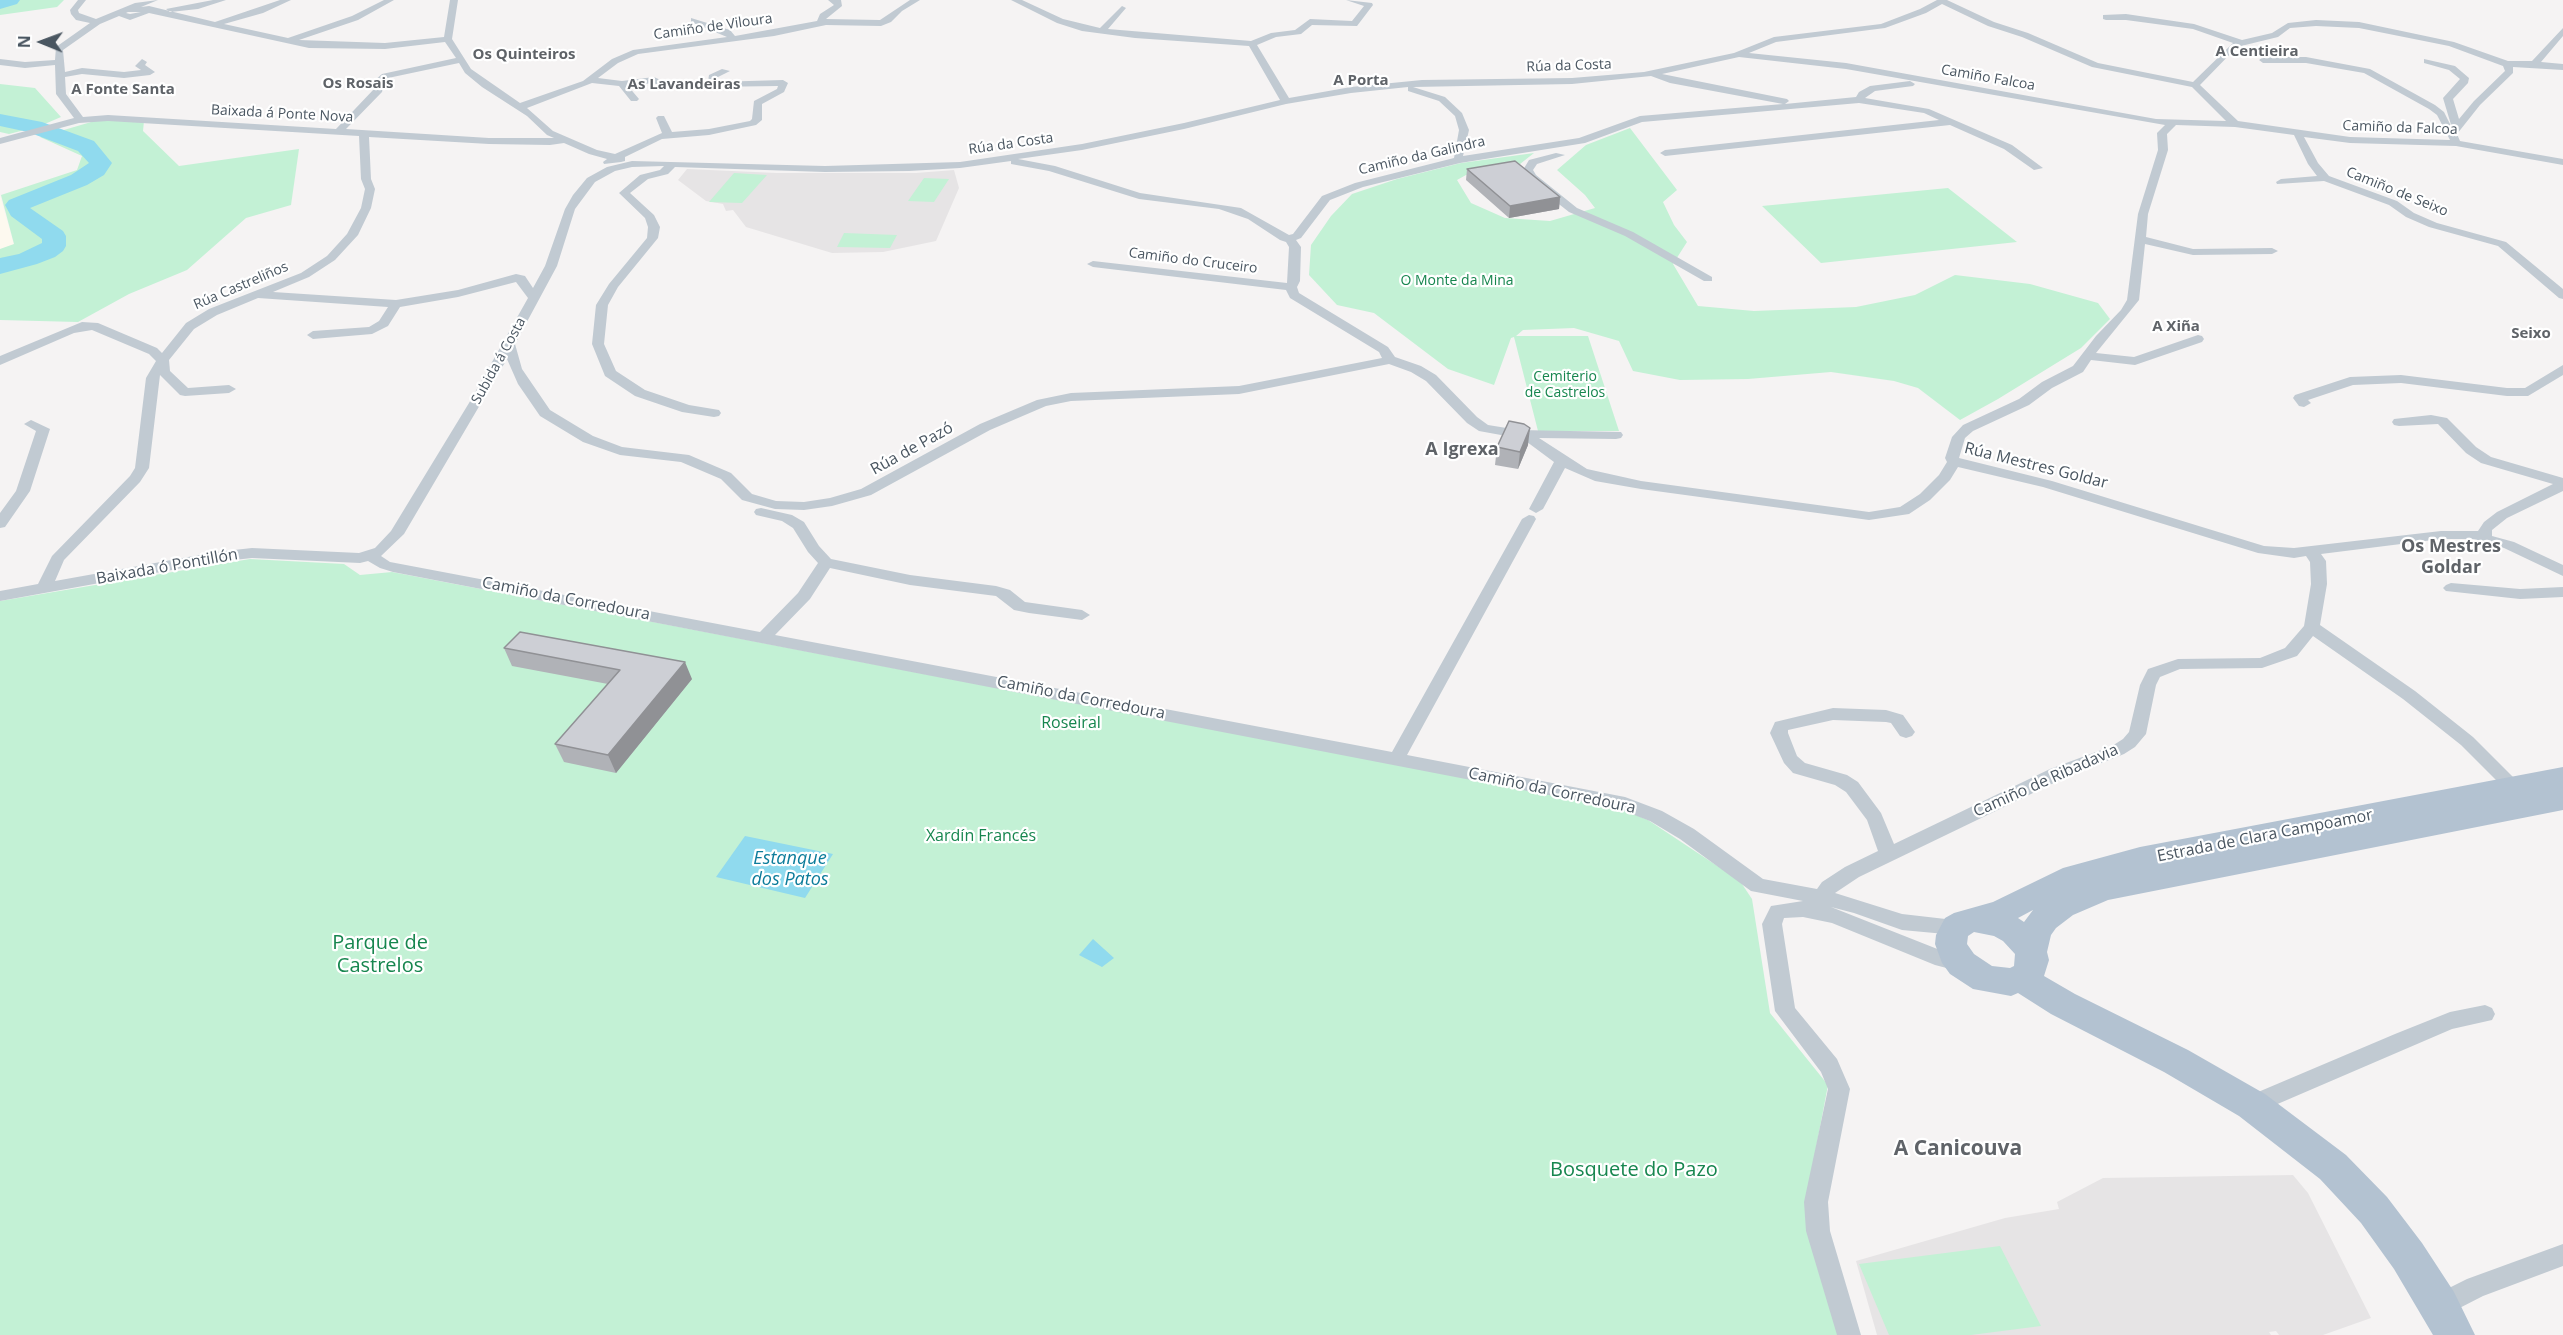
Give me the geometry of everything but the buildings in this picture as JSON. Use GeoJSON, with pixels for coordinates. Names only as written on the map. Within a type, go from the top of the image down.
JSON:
{"type":"FeatureCollection","features":[{"type":"Feature","properties":{"kind":"main road","name":"Estrada de Clara Campoamor"},"geometry":{"type":"LineString","coordinates":[[1966,923],[2002,912],[2063,880],[2086,872],[2563,778]]}},
{"type":"Feature","properties":{"kind":"main road","name":"Estrada de Clara Campoamor"},"geometry":{"type":"LineString","coordinates":[[2026,966],[2036,931],[2045,919],[2062,906],[2103,889],[2563,799]]}},
{"type":"Feature","properties":{"kind":"main road"},"geometry":{"type":"LineString","coordinates":[[2026,966],[2011,982],[1992,980],[1973,972],[1962,964],[1954,954],[1951,944],[1952,935],[1966,923],[2002,925],[2014,932],[2025,942],[2026,966],[2063,1004],[2176,1061],[2252,1105],[2333,1167],[2374,1210],[2447,1320]]}},
{"type":"Feature","properties":{"kind":"street"},"geometry":{"type":"LineString","coordinates":[[82,0],[74,9],[75,14],[78,18],[93,25]]}},
{"type":"Feature","properties":{"kind":"street"},"geometry":{"type":"LineString","coordinates":[[79,120],[76,112],[61,94],[62,75],[59,49],[93,25],[150,6],[198,7],[222,0]]}},
{"type":"Feature","properties":{"kind":"street"},"geometry":{"type":"LineString","coordinates":[[216,24],[287,0]]}},
{"type":"Feature","properties":{"kind":"street"},"geometry":{"type":"LineString","coordinates":[[287,41],[355,18],[390,0]]}},
{"type":"Feature","properties":{"kind":"street"},"geometry":{"type":"LineString","coordinates":[[454,0],[448,39],[468,71],[519,107],[550,133],[606,161]]}},
{"type":"Feature","properties":{"kind":"street"},"geometry":{"type":"LineString","coordinates":[[821,22],[823,16],[838,6],[838,3],[832,0]]}},
{"type":"Feature","properties":{"kind":"street","name":"Camiño de Viloura"},"geometry":{"type":"LineString","coordinates":[[519,107],[591,80],[615,61],[636,52],[774,33],[821,22],[881,23],[888,20],[899,9],[916,0]]}},
{"type":"Feature","properties":{"kind":"street"},"geometry":{"type":"LineString","coordinates":[[1015,0],[1060,21],[1102,31],[1252,44],[1274,35],[1298,32],[1310,22],[1354,24],[1369,5],[1350,0]]}},
{"type":"Feature","properties":{"kind":"street"},"geometry":{"type":"LineString","coordinates":[[1737,55],[1774,40],[1882,26],[1914,15],[1942,0],[1991,24],[2025,35],[2095,65],[2195,85],[2235,124]]}},
{"type":"Feature","properties":{"kind":"street"},"geometry":{"type":"LineString","coordinates":[[150,6],[177,16],[287,41],[330,46],[385,46],[448,39]]}},
{"type":"Feature","properties":{"kind":"street"},"geometry":{"type":"LineString","coordinates":[[1102,31],[1122,8]]}},
{"type":"Feature","properties":{"kind":"street"},"geometry":{"type":"LineString","coordinates":[[129,14],[177,16]]}},
{"type":"Feature","properties":{"kind":"street"},"geometry":{"type":"LineString","coordinates":[[2106,17],[2126,17],[2194,27],[2239,42]]}},
{"type":"Feature","properties":{"kind":"street"},"geometry":{"type":"LineString","coordinates":[[694,20],[727,32],[732,37]]}},
{"type":"Feature","properties":{"kind":"street"},"geometry":{"type":"LineString","coordinates":[[703,23],[715,20]]}},
{"type":"Feature","properties":{"kind":"street"},"geometry":{"type":"LineString","coordinates":[[2195,85],[2239,42],[2275,35],[2288,26],[2316,22],[2359,24],[2451,44],[2507,63],[2563,67]]}},
{"type":"Feature","properties":{"kind":"street"},"geometry":{"type":"LineString","coordinates":[[385,46],[421,31]]}},
{"type":"Feature","properties":{"kind":"street"},"geometry":{"type":"LineString","coordinates":[[2535,64],[2563,31]]}},
{"type":"Feature","properties":{"kind":"street"},"geometry":{"type":"LineString","coordinates":[[1252,44],[1286,101]]}},
{"type":"Feature","properties":{"kind":"street","name":"Rúa da Costa"},"geometry":{"type":"LineString","coordinates":[[606,161],[753,168],[936,167],[1082,147],[1184,126],[1286,101],[1401,85],[1572,81],[1653,74],[1737,55]]}},
{"type":"Feature","properties":{"kind":"street","name":"Camiño Falcoa"},"geometry":{"type":"LineString","coordinates":[[1737,55],[1846,66],[2172,124],[2235,124]]}},
{"type":"Feature","properties":{"kind":"street"},"geometry":{"type":"LineString","coordinates":[[340,130],[379,90],[380,80],[385,76],[460,60]]}},
{"type":"Feature","properties":{"kind":"street"},"geometry":{"type":"LineString","coordinates":[[2263,60],[2306,60],[2367,71],[2432,107],[2441,114],[2447,128],[2456,135]]}},
{"type":"Feature","properties":{"kind":"street"},"geometry":{"type":"LineString","coordinates":[[2427,61],[2452,68],[2464,78],[2465,81],[2448,98],[2456,135]]}},
{"type":"Feature","properties":{"kind":"street"},"geometry":{"type":"LineString","coordinates":[[0,62],[25,65],[59,62]]}},
{"type":"Feature","properties":{"kind":"street"},"geometry":{"type":"LineString","coordinates":[[62,75],[82,71],[124,75],[150,72],[140,66],[142,62]]}},
{"type":"Feature","properties":{"kind":"street"},"geometry":{"type":"LineString","coordinates":[[2456,135],[2476,103],[2510,71],[2507,63]]}},
{"type":"Feature","properties":{"kind":"street","name":"Subida á Costa"},"geometry":{"type":"LineString","coordinates":[[370,556],[386,546],[397,534],[457,437],[556,255],[570,209],[606,161],[656,137],[709,132],[753,123],[757,120],[757,103],[781,90],[783,83],[710,85],[712,77],[725,71]]}},
{"type":"Feature","properties":{"kind":"street","name":"Camiño da Galindra"},"geometry":{"type":"LineString","coordinates":[[1653,74],[1670,80],[1760,97],[1794,107]]}},
{"type":"Feature","properties":{"kind":"street"},"geometry":{"type":"LineString","coordinates":[[591,80],[622,84],[654,80],[662,83]]}},
{"type":"Feature","properties":{"kind":"street"},"geometry":{"type":"LineString","coordinates":[[622,84],[626,92],[634,99]]}},
{"type":"Feature","properties":{"kind":"street","name":"Camiño da Galindra"},"geometry":{"type":"LineString","coordinates":[[1859,100],[1867,91],[1900,84],[1992,92]]}},
{"type":"Feature","properties":{"kind":"street","name":"Rúa da Costa"},"geometry":{"type":"LineString","coordinates":[[1401,85],[1442,99],[1459,115],[1464,130],[1458,157],[1460,160]]}},
{"type":"Feature","properties":{"kind":"street","name":"Camiño da Galindra"},"geometry":{"type":"LineString","coordinates":[[1290,239],[1297,236],[1321,203],[1335,194],[1359,185],[1460,160],[1581,141],[1640,119],[1859,100],[1916,108],[2007,147],[2038,168]]}},
{"type":"Feature","properties":{"kind":"street"},"geometry":{"type":"LineString","coordinates":[[1764,110],[1777,102]]}},
{"type":"Feature","properties":{"kind":"street","name":"Camiño da Galindra"},"geometry":{"type":"LineString","coordinates":[[1777,102],[1814,104]]}},
{"type":"Feature","properties":{"kind":"street","name":"Baixada á Ponte Nova"},"geometry":{"type":"LineString","coordinates":[[0,141],[79,120],[143,118],[505,141],[564,140]]}},
{"type":"Feature","properties":{"kind":"street"},"geometry":{"type":"LineString","coordinates":[[661,118],[667,131],[666,135]]}},
{"type":"Feature","properties":{"kind":"street"},"geometry":{"type":"LineString","coordinates":[[1665,153],[1951,122]]}},
{"type":"Feature","properties":{"kind":"street"},"geometry":{"type":"LineString","coordinates":[[1954,462],[1959,437],[1968,428],[2024,402],[2046,385],[2078,369],[2133,300],[2145,204],[2159,170],[2163,150],[2162,133],[2172,124]]}},
{"type":"Feature","properties":{"kind":"street","name":"Camiño da Falcoa"},"geometry":{"type":"LineString","coordinates":[[2235,124],[2350,140],[2456,135],[2563,162]]}},
{"type":"Feature","properties":{"kind":"street","name":"Rúa Castreliños"},"geometry":{"type":"LineString","coordinates":[[44,589],[57,559],[135,479],[142,468],[152,378],[163,360],[197,320],[305,275],[331,258],[352,235],[366,208],[370,189],[366,179],[364,132]]}},
{"type":"Feature","properties":{"kind":"street","name":"Camiño de Seixo"},"geometry":{"type":"LineString","coordinates":[[2298,134],[2313,164],[2325,178],[2400,206],[2414,218],[2509,248],[2563,295]]}},
{"type":"Feature","properties":{"kind":"street","name":"Camiño da Galindra"},"geometry":{"type":"LineString","coordinates":[[1581,141],[1563,154],[1533,162],[1528,170],[1531,177],[1573,210],[1602,225],[1629,234],[1708,279]]}},
{"type":"Feature","properties":{"kind":"street"},"geometry":{"type":"LineString","coordinates":[[999,160],[1051,168],[1139,196],[1237,210],[1252,216],[1284,238],[1290,239],[1294,247],[1294,280],[1290,287],[1294,295],[1384,350],[1390,360]]}},
{"type":"Feature","properties":{"kind":"street"},"geometry":{"type":"LineString","coordinates":[[673,164],[664,172],[644,177],[624,193],[650,217],[654,227],[652,238],[613,286],[602,305],[598,344],[610,373],[640,393],[687,409],[714,412]]}},
{"type":"Feature","properties":{"kind":"street"},"geometry":{"type":"LineString","coordinates":[[2281,182],[2325,178]]}},
{"type":"Feature","properties":{"kind":"street"},"geometry":{"type":"LineString","coordinates":[[2139,239],[2193,252],[2230,249],[2272,251]]}},
{"type":"Feature","properties":{"kind":"street","name":"Camiño do Cruceiro"},"geometry":{"type":"LineString","coordinates":[[1093,264],[1290,287]]}},
{"type":"Feature","properties":{"kind":"street"},"geometry":{"type":"LineString","coordinates":[[258,295],[396,304],[458,293],[511,278],[521,278],[534,298]]}},
{"type":"Feature","properties":{"kind":"street"},"geometry":{"type":"LineString","coordinates":[[313,335],[372,330],[384,323],[396,304]]}},
{"type":"Feature","properties":{"kind":"street"},"geometry":{"type":"LineString","coordinates":[[0,361],[70,330],[88,326],[146,346],[163,360],[164,371],[185,392],[229,388]]}},
{"type":"Feature","properties":{"kind":"street"},"geometry":{"type":"LineString","coordinates":[[2088,356],[2135,361],[2198,339]]}},
{"type":"Feature","properties":{"kind":"street","name":"Rúa de Pazó"},"geometry":{"type":"LineString","coordinates":[[508,343],[516,369],[545,413],[588,439],[621,451],[684,458],[726,476],[747,497],[775,505],[804,506],[849,498],[887,482],[1006,417],[1049,401],[1071,397],[1247,389],[1390,360]]}},
{"type":"Feature","properties":{"kind":"street","name":"Rúa Mestres Goldar"},"geometry":{"type":"LineString","coordinates":[[1390,360],[1416,369],[1431,378],[1472,420],[1484,428],[1527,436],[1582,472],[1621,481],[1869,516],[1904,511],[1925,497],[1945,477],[1954,462],[2047,484],[2248,546],[2278,552],[2310,551],[2441,535],[2485,537],[2509,545],[2563,571]]}},
{"type":"Feature","properties":{"kind":"street"},"geometry":{"type":"LineString","coordinates":[[2304,403],[2300,398],[2338,387],[2350,381],[2361,380],[2400,379],[2507,392],[2528,392],[2563,369]]}},
{"type":"Feature","properties":{"kind":"street"},"geometry":{"type":"LineString","coordinates":[[2399,422],[2431,419],[2442,421],[2471,450],[2486,460],[2563,484]]}},
{"type":"Feature","properties":{"kind":"street"},"geometry":{"type":"LineString","coordinates":[[0,524],[23,491],[43,429],[31,424]]}},
{"type":"Feature","properties":{"kind":"street","name":"Rúa Mestres Goldar"},"geometry":{"type":"LineString","coordinates":[[1518,434],[1616,435]]}},
{"type":"Feature","properties":{"kind":"street"},"geometry":{"type":"LineString","coordinates":[[1397,758],[1563,461]]}},
{"type":"Feature","properties":{"kind":"street"},"geometry":{"type":"LineString","coordinates":[[2485,537],[2485,530],[2502,515],[2563,484]]}},
{"type":"Feature","properties":{"kind":"street"},"geometry":{"type":"LineString","coordinates":[[747,497],[753,510],[787,518],[799,525],[813,549],[826,562],[910,580],[996,591],[1004,593],[1020,606],[1082,615]]}},
{"type":"Feature","properties":{"kind":"street"},"geometry":{"type":"LineString","coordinates":[[2310,551],[2318,561],[2319,584],[2312,627],[2426,708],[2467,741],[2514,787]]}},
{"type":"Feature","properties":{"kind":"street","name":"Baixada ó Pontillón"},"geometry":{"type":"LineString","coordinates":[[0,596],[216,556],[252,553],[350,558],[370,556]]}},
{"type":"Feature","properties":{"kind":"street","name":"Camiño da Corredoura"},"geometry":{"type":"LineString","coordinates":[[370,556],[393,567],[1397,758],[1634,807],[1687,834],[1758,886],[1771,897],[1778,911],[1821,904],[1856,906],[1902,922],[1966,923]]}},
{"type":"Feature","properties":{"kind":"street"},"geometry":{"type":"LineString","coordinates":[[764,637],[804,596],[826,562]]}},
{"type":"Feature","properties":{"kind":"street"},"geometry":{"type":"LineString","coordinates":[[2451,588],[2520,594],[2563,592]]}},
{"type":"Feature","properties":{"kind":"street","name":"Camiño de Ribadavia"},"geometry":{"type":"LineString","coordinates":[[1821,904],[1836,881],[2056,774],[2118,750],[2129,743],[2137,734],[2148,685],[2154,673],[2178,664],[2262,663],[2291,651],[2312,627]]}},
{"type":"Feature","properties":{"kind":"street"},"geometry":{"type":"LineString","coordinates":[[1888,854],[1875,818],[1852,787],[1841,780],[1799,768],[1790,759],[1779,733],[1782,726],[1833,714],[1851,713],[1898,719],[1906,732]]}},
{"type":"Feature","properties":{"kind":"street","name":"Camiño da Corredoura"},"geometry":{"type":"LineString","coordinates":[[1758,886],[1821,904],[1942,959],[1962,964]]}},
{"type":"Feature","properties":{"kind":"street"},"geometry":{"type":"LineString","coordinates":[[1778,911],[1772,924],[1785,1011],[1829,1066],[1839,1089],[1816,1202],[1818,1231],[1849,1335]]}},
{"type":"Feature","properties":{"kind":"street"},"geometry":{"type":"LineString","coordinates":[[2252,1105],[2450,1021],[2485,1014]]}},
{"type":"Feature","properties":{"kind":"street"},"geometry":{"type":"LineString","coordinates":[[2447,1320],[2476,1287],[2563,1256]]}},
{"type":"Feature","properties":{"kind":"shaded area"},"geometry":{"type":"Polygon","coordinates":[[[687,169],[777,173],[916,173],[954,170],[959,188],[936,241],[883,252],[832,253],[746,227],[733,210],[726,211],[723,204],[706,201],[678,180],[687,169]]]}},
{"type":"Feature","properties":{"kind":"shaded area"},"geometry":{"type":"Polygon","coordinates":[[[0,195],[14,245],[0,249],[0,195]]]}},
{"type":"Feature","properties":{"kind":"shaded area"},"geometry":{"type":"Polygon","coordinates":[[[2293,1175],[2308,1193],[2371,1318],[2323,1335],[2279,1335],[2276,1331],[2269,1332],[2271,1335],[1877,1335],[1856,1261],[2005,1218],[2059,1209],[2057,1202],[2103,1178],[2293,1175]]]}},
{"type":"Feature","properties":{"kind":"green space"},"geometry":{"type":"Polygon","coordinates":[[[0,0],[64,0],[57,7],[0,15],[0,0]]]}},
{"type":"Feature","properties":{"kind":"green space"},"geometry":{"type":"Polygon","coordinates":[[[0,84],[35,88],[61,117],[40,126],[9,134],[0,132],[0,84]]]}},
{"type":"Feature","properties":{"kind":"green space"},"geometry":{"type":"Polygon","coordinates":[[[98,120],[144,121],[143,131],[179,166],[299,149],[291,205],[246,218],[187,270],[129,294],[78,322],[0,320],[0,249],[14,244],[1,195],[77,170],[82,156],[40,137],[98,120]]]}},
{"type":"Feature","properties":{"kind":"green space","name":"O Monte da Mina"},"geometry":{"type":"Polygon","coordinates":[[[1630,128],[1677,190],[1663,202],[1674,225],[1687,242],[1673,264],[1698,306],[1754,311],[1856,307],[1915,295],[1955,275],[2030,284],[2098,303],[2110,319],[2081,348],[1960,420],[1918,388],[1894,381],[1831,372],[1748,379],[1680,380],[1633,371],[1619,341],[1574,328],[1523,330],[1516,336],[1588,336],[1619,431],[1538,431],[1514,337],[1511,338],[1494,385],[1448,369],[1374,313],[1337,305],[1309,275],[1311,245],[1331,216],[1352,194],[1397,179],[1461,163],[1534,153],[1515,168],[1466,175],[1457,180],[1471,203],[1505,218],[1550,221],[1595,208],[1585,195],[1557,170],[1586,145],[1630,128]]]}},
{"type":"Feature","properties":{"kind":"green space"},"geometry":{"type":"Polygon","coordinates":[[[734,173],[767,175],[742,203],[709,202],[734,173]]]}},
{"type":"Feature","properties":{"kind":"green space"},"geometry":{"type":"Polygon","coordinates":[[[924,178],[949,179],[934,202],[908,201],[924,178]]]}},
{"type":"Feature","properties":{"kind":"green space"},"geometry":{"type":"Polygon","coordinates":[[[1948,188],[2017,242],[1821,263],[1762,206],[1948,188]]]}},
{"type":"Feature","properties":{"kind":"green space"},"geometry":{"type":"Polygon","coordinates":[[[844,233],[897,235],[890,248],[837,247],[844,233]]]}},
{"type":"Feature","properties":{"kind":"green space","name":"Parque de Castrelos"},"geometry":{"type":"Polygon","coordinates":[[[250,559],[344,564],[360,575],[392,572],[1614,806],[1648,820],[1740,881],[1752,899],[1770,1013],[1828,1085],[1805,1206],[1839,1335],[0,1335],[0,601],[250,559]]]}},
{"type":"Feature","properties":{"kind":"green space"},"geometry":{"type":"Polygon","coordinates":[[[2000,1246],[2041,1326],[1971,1335],[1889,1335],[1859,1264],[2000,1246]]]}},
{"type":"Feature","properties":{"kind":"water","name":"Estanque dos Patos"},"geometry":{"type":"Polygon","coordinates":[[[745,836],[833,854],[805,898],[716,877],[745,836]]]}},
{"type":"Feature","properties":{"kind":"water"},"geometry":{"type":"Polygon","coordinates":[[[1093,939],[1114,958],[1102,967],[1079,955],[1093,939]]]}},
{"type":"Feature","properties":{"kind":"waterway"},"geometry":{"type":"LineString","coordinates":[[0,4],[11,0]]}},
{"type":"Feature","properties":{"kind":"waterway"},"geometry":{"type":"LineString","coordinates":[[0,120],[34,127],[86,146],[101,163],[96,170],[79,180],[17,205],[19,211],[54,236],[54,246],[28,259],[0,266]]}},
{"type":"Feature","properties":{"kind":"district","name":"A Centieira"},"geometry":{"type":"Point","coordinates":[2257,52]}},
{"type":"Feature","properties":{"kind":"district","name":"Os Quinteiros"},"geometry":{"type":"Point","coordinates":[524,55]}},
{"type":"Feature","properties":{"kind":"district","name":"A Porta"},"geometry":{"type":"Point","coordinates":[1361,81]}},
{"type":"Feature","properties":{"kind":"district","name":"Os Rosais"},"geometry":{"type":"Point","coordinates":[358,84]}},
{"type":"Feature","properties":{"kind":"district","name":"As Lavandeiras"},"geometry":{"type":"Point","coordinates":[684,85]}},
{"type":"Feature","properties":{"kind":"district","name":"A Fonte Santa"},"geometry":{"type":"Point","coordinates":[123,90]}},
{"type":"Feature","properties":{"kind":"district","name":"A Xiña"},"geometry":{"type":"Point","coordinates":[2176,327]}},
{"type":"Feature","properties":{"kind":"district","name":"Seixo"},"geometry":{"type":"Point","coordinates":[2531,334]}},
{"type":"Feature","properties":{"kind":"district","name":"A Igrexa"},"geometry":{"type":"Point","coordinates":[1462,450]}},
{"type":"Feature","properties":{"kind":"district","name":"Os Mestres Goldar"},"geometry":{"type":"Point","coordinates":[2451,557]}},
{"type":"Feature","properties":{"kind":"district","name":"A Canicouva"},"geometry":{"type":"Point","coordinates":[1958,1149]}},
{"type":"Feature","properties":{"kind":"park label","name":"Cemiterio de Castrelos"},"geometry":{"type":"Point","coordinates":[1565,386]}},
{"type":"Feature","properties":{"kind":"park label","name":"Roseiral"},"geometry":{"type":"Point","coordinates":[1071,723]}},
{"type":"Feature","properties":{"kind":"park label","name":"Xardín Francés"},"geometry":{"type":"Point","coordinates":[981,836]}},
{"type":"Feature","properties":{"kind":"park label","name":"Bosquete do Pazo"},"geometry":{"type":"Point","coordinates":[1634,1170]}}]}
